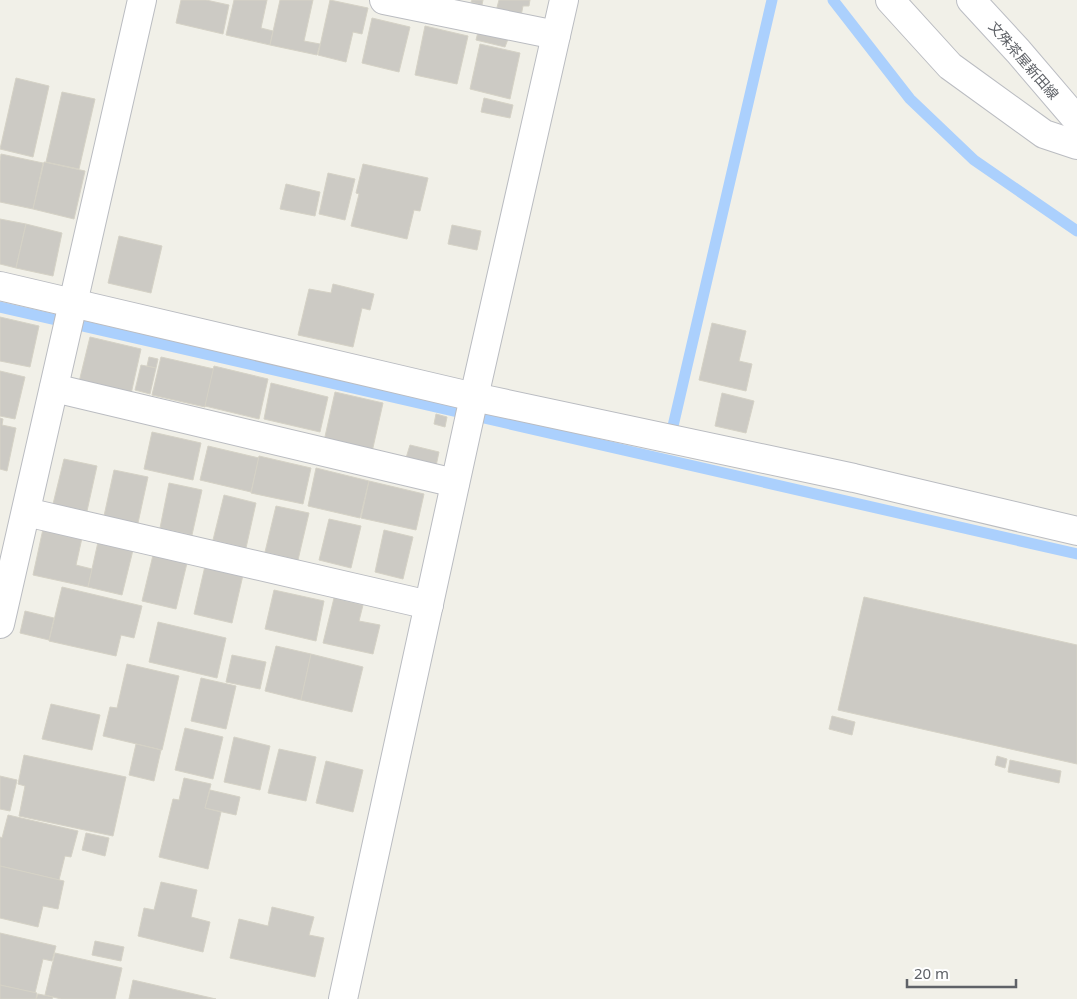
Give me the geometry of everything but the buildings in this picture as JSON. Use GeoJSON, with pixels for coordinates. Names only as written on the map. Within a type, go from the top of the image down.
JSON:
{"type":"FeatureCollection","features":[{"type":"Feature","properties":{"kind":"street"},"geometry":{"type":"LineString","coordinates":[[0,624],[4,591],[26,512],[142,0]]}},
{"type":"Feature","properties":{"kind":"street"},"geometry":{"type":"LineString","coordinates":[[384,0],[556,35]]}},
{"type":"Feature","properties":{"kind":"street"},"geometry":{"type":"LineString","coordinates":[[343,999],[474,397],[564,0]]}},
{"type":"Feature","properties":{"kind":"street"},"geometry":{"type":"LineString","coordinates":[[890,0],[950,66],[1044,134],[1077,145]]}},
{"type":"Feature","properties":{"kind":"street","name":"文殊茶屋新田線"},"geometry":{"type":"LineString","coordinates":[[971,0],[1077,120]]}},
{"type":"Feature","properties":{"kind":"street"},"geometry":{"type":"LineString","coordinates":[[0,286],[474,397],[854,478],[1077,531]]}},
{"type":"Feature","properties":{"kind":"street"},"geometry":{"type":"LineString","coordinates":[[54,388],[455,483]]}},
{"type":"Feature","properties":{"kind":"street"},"geometry":{"type":"LineString","coordinates":[[26,512],[429,605]]}},
{"type":"Feature","properties":{"kind":"waterway"},"geometry":{"type":"LineString","coordinates":[[670,439],[772,0]]}},
{"type":"Feature","properties":{"kind":"waterway"},"geometry":{"type":"LineString","coordinates":[[833,0],[910,99],[974,160],[1077,231]]}},
{"type":"Feature","properties":{"kind":"waterway"},"geometry":{"type":"LineString","coordinates":[[0,307],[1077,554]]}}]}
